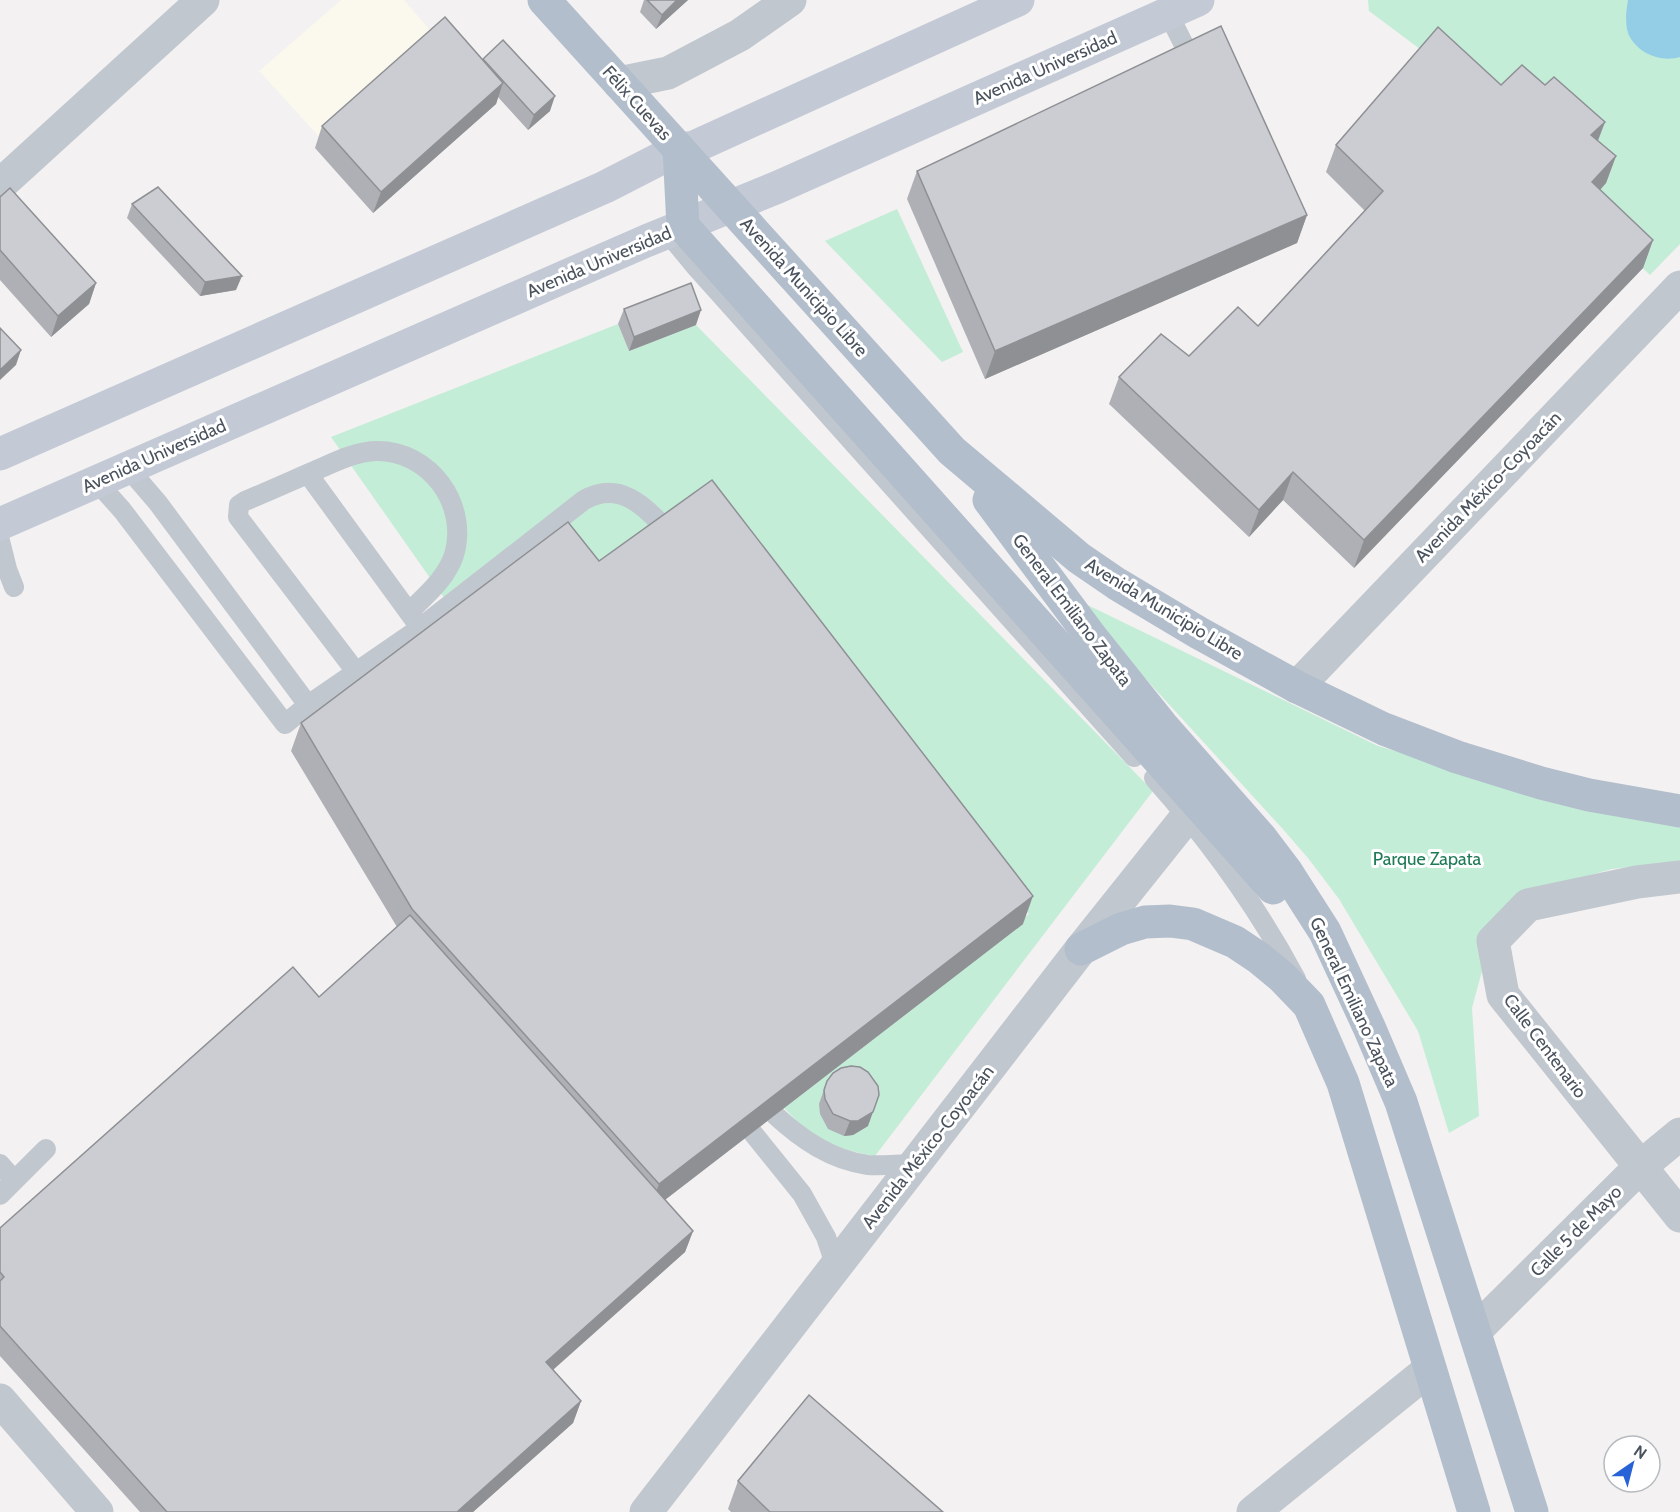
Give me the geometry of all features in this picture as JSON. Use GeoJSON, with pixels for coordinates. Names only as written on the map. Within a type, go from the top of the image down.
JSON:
{"type":"FeatureCollection","features":[{"type":"Feature","properties":{"kind":"main road","name":"Félix Cuevas"},"geometry":{"type":"LineString","coordinates":[[544,0],[731,206]]}},
{"type":"Feature","properties":{"kind":"main road"},"geometry":{"type":"LineString","coordinates":[[0,453],[613,183],[679,149],[694,147],[1018,0]]}},
{"type":"Feature","properties":{"kind":"main road","name":"Avenida Universidad"},"geometry":{"type":"LineString","coordinates":[[0,524],[675,229],[778,187],[1198,0]]}},
{"type":"Feature","properties":{"kind":"main road"},"geometry":{"type":"LineString","coordinates":[[679,149],[675,229],[1199,802]]}},
{"type":"Feature","properties":{"kind":"main road","name":"Avenida Municipio Libre"},"geometry":{"type":"LineString","coordinates":[[731,206],[952,451],[1079,558],[1117,584],[1158,610],[1297,687],[1384,729],[1457,757],[1541,783],[1589,795],[1680,811]]}},
{"type":"Feature","properties":{"kind":"main road","name":"General Emiliano Zapata"},"geometry":{"type":"LineString","coordinates":[[952,451],[1092,638],[1199,802],[1287,903],[1348,981],[1401,1102],[1532,1512]]}},
{"type":"Feature","properties":{"kind":"main road"},"geometry":{"type":"LineString","coordinates":[[1080,949],[1121,928],[1145,922],[1170,921],[1193,924],[1235,942],[1259,958],[1310,1005],[1343,1083],[1474,1512]]}},
{"type":"Feature","properties":{"kind":"street"},"geometry":{"type":"LineString","coordinates":[[0,185],[203,0]]}},
{"type":"Feature","properties":{"kind":"street"},"geometry":{"type":"LineString","coordinates":[[619,83],[668,74],[740,35],[790,0]]}},
{"type":"Feature","properties":{"kind":"street","name":"Avenida México-Coyoacán"},"geometry":{"type":"LineString","coordinates":[[1297,687],[1680,287]]}},
{"type":"Feature","properties":{"kind":"street","name":"Avenida México-Coyoacán"},"geometry":{"type":"LineString","coordinates":[[646,1512],[1080,949],[1199,802]]}},
{"type":"Feature","properties":{"kind":"street","name":"Calle Centenario"},"geometry":{"type":"LineString","coordinates":[[1680,877],[1637,882],[1528,905],[1493,941],[1503,995],[1680,1216]]}},
{"type":"Feature","properties":{"kind":"street","name":"Calle 5 de Mayo"},"geometry":{"type":"LineString","coordinates":[[1475,1331],[1640,1167],[1680,1134]]}},
{"type":"Feature","properties":{"kind":"street"},"geometry":{"type":"LineString","coordinates":[[1253,1512],[1430,1369]]}},
{"type":"Feature","properties":{"kind":"street"},"geometry":{"type":"LineString","coordinates":[[0,1400],[98,1512]]}},
{"type":"Feature","properties":{"kind":"lane"},"geometry":{"type":"LineString","coordinates":[[1168,13],[1203,82]]}},
{"type":"Feature","properties":{"kind":"lane"},"geometry":{"type":"LineString","coordinates":[[357,673],[238,517],[239,505],[356,453],[390,452],[414,460],[425,467],[443,485],[452,504],[457,524],[457,540],[454,555],[415,620]]}},
{"type":"Feature","properties":{"kind":"lane"},"geometry":{"type":"LineString","coordinates":[[128,468],[158,503],[308,705]]}},
{"type":"Feature","properties":{"kind":"lane"},"geometry":{"type":"LineString","coordinates":[[308,474],[415,620]]}},
{"type":"Feature","properties":{"kind":"lane"},"geometry":{"type":"LineString","coordinates":[[96,482],[122,510],[285,724],[308,705],[357,673],[415,620],[594,494],[608,492],[624,495],[644,506],[667,530]]}},
{"type":"Feature","properties":{"kind":"lane"},"geometry":{"type":"LineString","coordinates":[[0,541],[14,587]]}},
{"type":"Feature","properties":{"kind":"lane"},"geometry":{"type":"LineString","coordinates":[[1199,802],[1238,884],[1273,937],[1310,1005]]}},
{"type":"Feature","properties":{"kind":"lane"},"geometry":{"type":"LineString","coordinates":[[775,1115],[796,1135],[829,1154],[869,1165],[915,1164]]}},
{"type":"Feature","properties":{"kind":"lane"},"geometry":{"type":"LineString","coordinates":[[752,1132],[802,1194],[826,1237],[836,1267]]}},
{"type":"Feature","properties":{"kind":"lane"},"geometry":{"type":"LineString","coordinates":[[0,1195],[46,1149]]}},
{"type":"Feature","properties":{"kind":"lane"},"geometry":{"type":"LineString","coordinates":[[0,1164],[14,1180]]}},
{"type":"Feature","properties":{"kind":"shaded area"},"geometry":{"type":"Polygon","coordinates":[[[341,0],[404,0],[437,38],[322,140],[259,71],[341,0]]]}},
{"type":"Feature","properties":{"kind":"green space"},"geometry":{"type":"Polygon","coordinates":[[[1368,0],[1680,0],[1680,244],[1650,275],[1428,55],[1369,11],[1368,0]]]}},
{"type":"Feature","properties":{"kind":"green space"},"geometry":{"type":"Polygon","coordinates":[[[897,209],[963,352],[942,362],[825,241],[897,209]]]}},
{"type":"Feature","properties":{"kind":"green space"},"geometry":{"type":"Polygon","coordinates":[[[618,324],[629,351],[696,325],[1153,791],[875,1156],[847,1150],[825,1141],[805,1128],[784,1108],[1029,914],[707,501],[589,589],[461,622],[331,437],[618,324]]]}},
{"type":"Feature","properties":{"kind":"green space","name":"Parque Zapata"},"geometry":{"type":"Polygon","coordinates":[[[1071,597],[1378,746],[1543,793],[1680,823],[1680,862],[1612,869],[1516,896],[1492,934],[1472,1008],[1479,1116],[1449,1133],[1418,1031],[1339,899],[1281,827],[1071,597]]]}},
{"type":"Feature","properties":{"kind":"water"},"geometry":{"type":"Polygon","coordinates":[[[1628,0],[1680,0],[1680,57],[1665,59],[1657,57],[1637,46],[1627,29],[1628,0]]]}},
{"type":"Feature","properties":{"kind":"building"},"geometry":{"type":"Polygon","coordinates":[[[647,0],[677,0],[662,15],[647,0]]]}},
{"type":"Feature","properties":{"kind":"building"},"geometry":{"type":"Polygon","coordinates":[[[445,17],[503,83],[381,192],[322,126],[445,17]]]}},
{"type":"Feature","properties":{"kind":"building"},"geometry":{"type":"Polygon","coordinates":[[[1221,26],[1307,215],[995,351],[917,171],[1221,26]]]}},
{"type":"Feature","properties":{"kind":"building"},"geometry":{"type":"Polygon","coordinates":[[[1438,27],[1501,85],[1522,65],[1545,85],[1554,77],[1605,122],[1591,135],[1616,156],[1592,182],[1653,240],[1364,540],[1293,472],[1259,510],[1119,377],[1161,334],[1189,356],[1238,307],[1258,326],[1383,191],[1336,145],[1438,27]]]}},
{"type":"Feature","properties":{"kind":"building"},"geometry":{"type":"Polygon","coordinates":[[[503,40],[555,96],[534,115],[483,59],[503,40]]]}},
{"type":"Feature","properties":{"kind":"building"},"geometry":{"type":"Polygon","coordinates":[[[158,187],[242,276],[205,282],[132,204],[158,187]]]}},
{"type":"Feature","properties":{"kind":"building"},"geometry":{"type":"Polygon","coordinates":[[[10,188],[96,283],[58,316],[0,250],[0,197],[10,188]]]}},
{"type":"Feature","properties":{"kind":"building"},"geometry":{"type":"Polygon","coordinates":[[[691,283],[701,310],[634,337],[624,309],[691,283]]]}},
{"type":"Feature","properties":{"kind":"building"},"geometry":{"type":"Polygon","coordinates":[[[0,328],[21,350],[0,370],[0,328]]]}},
{"type":"Feature","properties":{"kind":"building"},"geometry":{"type":"Polygon","coordinates":[[[712,480],[1033,896],[659,1184],[412,909],[301,723],[568,522],[599,561],[712,480]]]}},
{"type":"Feature","properties":{"kind":"building"},"geometry":{"type":"Polygon","coordinates":[[[410,915],[693,1231],[546,1362],[581,1401],[457,1512],[167,1512],[0,1326],[0,1281],[4,1277],[0,1272],[0,1228],[293,967],[319,997],[410,915]]]}},
{"type":"Feature","properties":{"kind":"building"},"geometry":{"type":"Polygon","coordinates":[[[851,1066],[860,1067],[868,1072],[878,1086],[879,1095],[873,1112],[858,1121],[850,1121],[833,1114],[825,1099],[824,1090],[833,1073],[851,1066]]]}},
{"type":"Feature","properties":{"kind":"building"},"geometry":{"type":"Polygon","coordinates":[[[809,1395],[943,1512],[770,1512],[738,1481],[809,1395]]]}}]}
